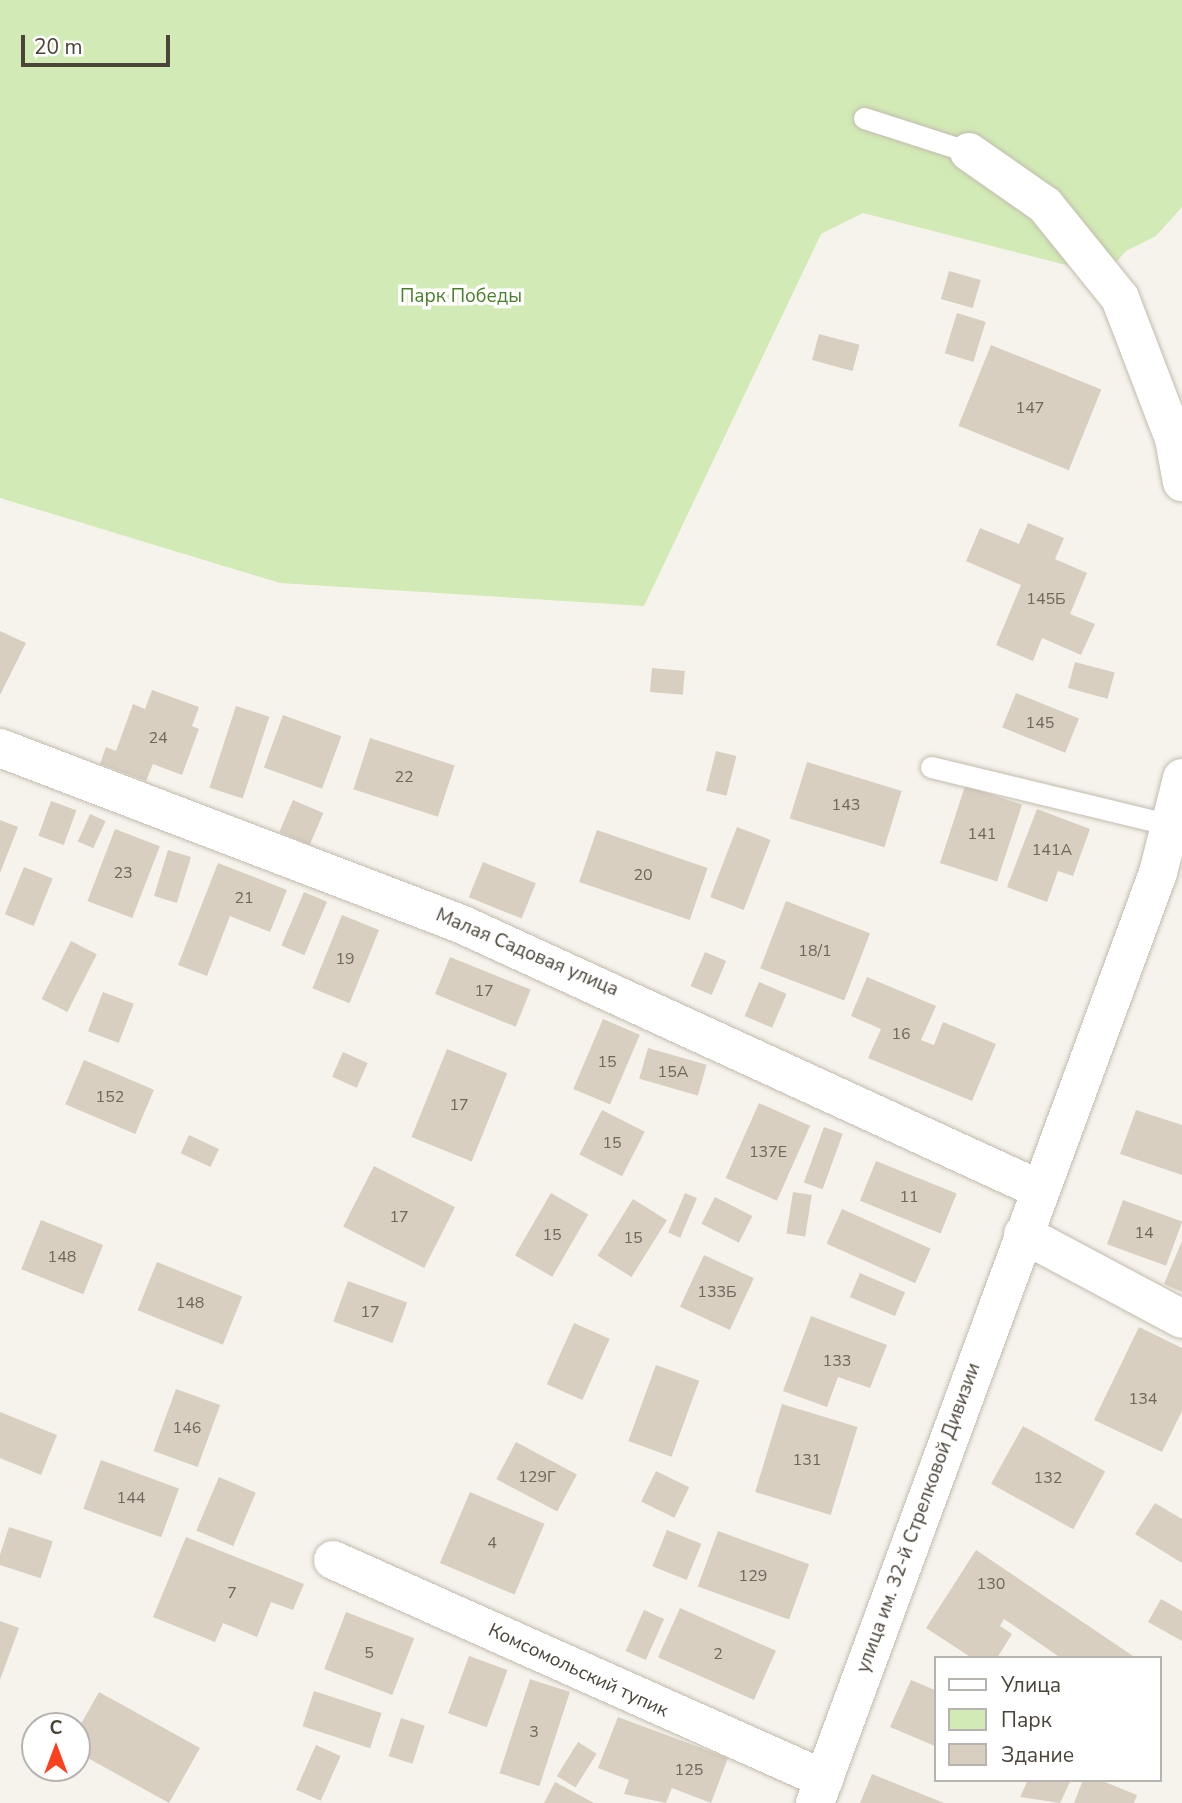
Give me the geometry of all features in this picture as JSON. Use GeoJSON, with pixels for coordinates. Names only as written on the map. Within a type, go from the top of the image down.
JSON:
{"type":"FeatureCollection","features":[{"type":"Feature","properties":{"kind":"street"},"geometry":{"type":"LineString","coordinates":[[969,152],[1045,205],[1120,298],[1174,439],[1182,482]]}},
{"type":"Feature","properties":{"kind":"street","name":"Малая Садовая улица"},"geometry":{"type":"LineString","coordinates":[[0,748],[461,924],[1041,1190]]}},
{"type":"Feature","properties":{"kind":"street"},"geometry":{"type":"LineString","coordinates":[[1041,1190],[1170,825],[1182,778]]}},
{"type":"Feature","properties":{"kind":"street","name":"улица им. 32-й Стрелковой Дивизии"},"geometry":{"type":"LineString","coordinates":[[819,1791],[1041,1190]]}},
{"type":"Feature","properties":{"kind":"street"},"geometry":{"type":"LineString","coordinates":[[1023,1234],[1182,1319]]}},
{"type":"Feature","properties":{"kind":"street","name":"Комсомольский тупик"},"geometry":{"type":"LineString","coordinates":[[333,1560],[819,1791]]}},
{"type":"Feature","properties":{"kind":"lane"},"geometry":{"type":"LineString","coordinates":[[864,118],[969,152]]}},
{"type":"Feature","properties":{"kind":"lane"},"geometry":{"type":"LineString","coordinates":[[931,766],[1170,825]]}},
{"type":"Feature","properties":{"kind":"green space","name":"Парк Победы"},"geometry":{"type":"Polygon","coordinates":[[[0,0],[1182,0],[1182,207],[1156,236],[1126,251],[1105,275],[863,213],[821,234],[644,606],[280,583],[0,498],[0,0]]]}},
{"type":"Feature","properties":{"kind":"building"},"geometry":{"type":"Polygon","coordinates":[[[949,271],[981,280],[973,308],[941,299],[949,271]]]}},
{"type":"Feature","properties":{"kind":"building"},"geometry":{"type":"Polygon","coordinates":[[[957,313],[986,322],[973,362],[945,353],[957,313]]]}},
{"type":"Feature","properties":{"kind":"building"},"geometry":{"type":"Polygon","coordinates":[[[819,334],[860,345],[853,371],[812,360],[819,334]]]}},
{"type":"Feature","properties":{"kind":"building"},"geometry":{"type":"Polygon","coordinates":[[[991,345],[1101,390],[1069,470],[958,426],[991,345]]]}},
{"type":"Feature","properties":{"kind":"building"},"geometry":{"type":"Polygon","coordinates":[[[1028,523],[1064,538],[1055,559],[1087,573],[1070,614],[1095,624],[1081,655],[1042,638],[1033,661],[996,645],[1021,585],[966,561],[980,528],[1019,544],[1028,523]]]}},
{"type":"Feature","properties":{"kind":"building"},"geometry":{"type":"Polygon","coordinates":[[[0,631],[26,643],[0,695],[0,631]]]}},
{"type":"Feature","properties":{"kind":"building"},"geometry":{"type":"Polygon","coordinates":[[[1075,662],[1115,673],[1108,699],[1068,688],[1075,662]]]}},
{"type":"Feature","properties":{"kind":"building"},"geometry":{"type":"Polygon","coordinates":[[[652,668],[685,671],[683,695],[650,692],[652,668]]]}},
{"type":"Feature","properties":{"kind":"building"},"geometry":{"type":"Polygon","coordinates":[[[152,690],[199,707],[192,726],[199,729],[182,775],[153,764],[146,781],[100,764],[106,747],[116,751],[133,704],[145,709],[152,690]]]}},
{"type":"Feature","properties":{"kind":"building"},"geometry":{"type":"Polygon","coordinates":[[[1016,693],[1079,718],[1065,753],[1002,727],[1016,693]]]}},
{"type":"Feature","properties":{"kind":"building"},"geometry":{"type":"Polygon","coordinates":[[[236,706],[269,717],[243,799],[209,788],[236,706]]]}},
{"type":"Feature","properties":{"kind":"building"},"geometry":{"type":"Polygon","coordinates":[[[283,715],[341,736],[322,789],[264,768],[283,715]]]}},
{"type":"Feature","properties":{"kind":"building"},"geometry":{"type":"Polygon","coordinates":[[[370,738],[455,766],[438,817],[353,789],[370,738]]]}},
{"type":"Feature","properties":{"kind":"building"},"geometry":{"type":"Polygon","coordinates":[[[716,751],[736,756],[726,796],[706,791],[716,751]]]}},
{"type":"Feature","properties":{"kind":"building"},"geometry":{"type":"Polygon","coordinates":[[[807,762],[902,791],[884,847],[790,818],[807,762]]]}},
{"type":"Feature","properties":{"kind":"building"},"geometry":{"type":"Polygon","coordinates":[[[965,786],[1022,805],[997,882],[940,863],[965,786]]]}},
{"type":"Feature","properties":{"kind":"building"},"geometry":{"type":"Polygon","coordinates":[[[293,800],[323,813],[310,845],[279,832],[293,800]]]}},
{"type":"Feature","properties":{"kind":"building"},"geometry":{"type":"Polygon","coordinates":[[[51,801],[76,810],[64,845],[38,836],[51,801]]]}},
{"type":"Feature","properties":{"kind":"building"},"geometry":{"type":"Polygon","coordinates":[[[1037,809],[1090,829],[1073,876],[1058,871],[1047,902],[1007,887],[1037,809]]]}},
{"type":"Feature","properties":{"kind":"building"},"geometry":{"type":"Polygon","coordinates":[[[90,814],[106,821],[93,848],[78,841],[90,814]]]}},
{"type":"Feature","properties":{"kind":"building"},"geometry":{"type":"Polygon","coordinates":[[[0,820],[18,827],[0,873],[0,820]]]}},
{"type":"Feature","properties":{"kind":"building"},"geometry":{"type":"Polygon","coordinates":[[[737,827],[771,840],[744,910],[710,897],[737,827]]]}},
{"type":"Feature","properties":{"kind":"building"},"geometry":{"type":"Polygon","coordinates":[[[115,829],[160,846],[132,918],[87,901],[115,829]]]}},
{"type":"Feature","properties":{"kind":"building"},"geometry":{"type":"Polygon","coordinates":[[[597,830],[708,868],[690,920],[579,882],[597,830]]]}},
{"type":"Feature","properties":{"kind":"building"},"geometry":{"type":"Polygon","coordinates":[[[168,850],[191,857],[177,903],[154,896],[168,850]]]}},
{"type":"Feature","properties":{"kind":"building"},"geometry":{"type":"Polygon","coordinates":[[[483,862],[536,883],[522,919],[469,897],[483,862]]]}},
{"type":"Feature","properties":{"kind":"building"},"geometry":{"type":"Polygon","coordinates":[[[218,863],[287,890],[270,932],[230,916],[207,976],[178,965],[218,863]]]}},
{"type":"Feature","properties":{"kind":"building"},"geometry":{"type":"Polygon","coordinates":[[[24,867],[53,879],[34,926],[5,914],[24,867]]]}},
{"type":"Feature","properties":{"kind":"building"},"geometry":{"type":"Polygon","coordinates":[[[304,892],[327,902],[304,955],[281,945],[304,892]]]}},
{"type":"Feature","properties":{"kind":"building"},"geometry":{"type":"Polygon","coordinates":[[[786,901],[870,933],[844,1000],[760,968],[786,901]]]}},
{"type":"Feature","properties":{"kind":"building"},"geometry":{"type":"Polygon","coordinates":[[[342,915],[379,930],[349,1003],[312,988],[342,915]]]}},
{"type":"Feature","properties":{"kind":"building"},"geometry":{"type":"Polygon","coordinates":[[[71,941],[97,954],[67,1012],[41,999],[71,941]]]}},
{"type":"Feature","properties":{"kind":"building"},"geometry":{"type":"Polygon","coordinates":[[[705,952],[726,961],[712,995],[691,986],[705,952]]]}},
{"type":"Feature","properties":{"kind":"building"},"geometry":{"type":"Polygon","coordinates":[[[450,957],[531,990],[516,1027],[435,994],[450,957]]]}},
{"type":"Feature","properties":{"kind":"building"},"geometry":{"type":"Polygon","coordinates":[[[867,977],[936,1006],[921,1040],[934,1045],[943,1022],[996,1044],[972,1101],[868,1058],[881,1029],[851,1016],[867,977]]]}},
{"type":"Feature","properties":{"kind":"building"},"geometry":{"type":"Polygon","coordinates":[[[759,982],[787,994],[772,1028],[745,1016],[759,982]]]}},
{"type":"Feature","properties":{"kind":"building"},"geometry":{"type":"Polygon","coordinates":[[[103,992],[134,1004],[119,1043],[88,1031],[103,992]]]}},
{"type":"Feature","properties":{"kind":"building"},"geometry":{"type":"Polygon","coordinates":[[[603,1019],[640,1035],[610,1105],[573,1089],[603,1019]]]}},
{"type":"Feature","properties":{"kind":"building"},"geometry":{"type":"Polygon","coordinates":[[[648,1048],[707,1065],[698,1096],[639,1079],[648,1048]]]}},
{"type":"Feature","properties":{"kind":"building"},"geometry":{"type":"Polygon","coordinates":[[[447,1049],[507,1073],[472,1161],[411,1137],[447,1049]]]}},
{"type":"Feature","properties":{"kind":"building"},"geometry":{"type":"Polygon","coordinates":[[[343,1052],[368,1063],[357,1088],[332,1077],[343,1052]]]}},
{"type":"Feature","properties":{"kind":"building"},"geometry":{"type":"Polygon","coordinates":[[[84,1060],[154,1090],[135,1134],[65,1104],[84,1060]]]}},
{"type":"Feature","properties":{"kind":"building"},"geometry":{"type":"Polygon","coordinates":[[[759,1103],[810,1126],[777,1201],[726,1178],[759,1103]]]}},
{"type":"Feature","properties":{"kind":"building"},"geometry":{"type":"Polygon","coordinates":[[[602,1110],[645,1132],[622,1176],[579,1155],[602,1110]]]}},
{"type":"Feature","properties":{"kind":"building"},"geometry":{"type":"Polygon","coordinates":[[[1136,1110],[1182,1125],[1182,1175],[1120,1154],[1136,1110]]]}},
{"type":"Feature","properties":{"kind":"building"},"geometry":{"type":"Polygon","coordinates":[[[824,1127],[843,1134],[823,1189],[804,1182],[824,1127]]]}},
{"type":"Feature","properties":{"kind":"building"},"geometry":{"type":"Polygon","coordinates":[[[189,1135],[219,1149],[210,1167],[181,1153],[189,1135]]]}},
{"type":"Feature","properties":{"kind":"building"},"geometry":{"type":"Polygon","coordinates":[[[876,1161],[957,1194],[941,1233],[860,1201],[876,1161]]]}},
{"type":"Feature","properties":{"kind":"building"},"geometry":{"type":"Polygon","coordinates":[[[374,1166],[455,1207],[424,1268],[343,1227],[374,1166]]]}},
{"type":"Feature","properties":{"kind":"building"},"geometry":{"type":"Polygon","coordinates":[[[793,1192],[812,1195],[805,1236],[786,1233],[793,1192]]]}},
{"type":"Feature","properties":{"kind":"building"},"geometry":{"type":"Polygon","coordinates":[[[551,1193],[588,1214],[552,1277],[515,1255],[551,1193]]]}},
{"type":"Feature","properties":{"kind":"building"},"geometry":{"type":"Polygon","coordinates":[[[685,1193],[697,1198],[680,1238],[668,1233],[685,1193]]]}},
{"type":"Feature","properties":{"kind":"building"},"geometry":{"type":"Polygon","coordinates":[[[715,1197],[752,1216],[739,1243],[701,1224],[715,1197]]]}},
{"type":"Feature","properties":{"kind":"building"},"geometry":{"type":"Polygon","coordinates":[[[633,1199],[667,1220],[631,1277],[597,1256],[633,1199]]]}},
{"type":"Feature","properties":{"kind":"building"},"geometry":{"type":"Polygon","coordinates":[[[1123,1200],[1182,1221],[1166,1266],[1107,1244],[1123,1200]]]}},
{"type":"Feature","properties":{"kind":"building"},"geometry":{"type":"Polygon","coordinates":[[[842,1209],[931,1248],[915,1283],[827,1244],[842,1209]]]}},
{"type":"Feature","properties":{"kind":"building"},"geometry":{"type":"Polygon","coordinates":[[[41,1220],[103,1245],[83,1294],[21,1269],[41,1220]]]}},
{"type":"Feature","properties":{"kind":"building"},"geometry":{"type":"Polygon","coordinates":[[[1182,1241],[1182,1292],[1164,1284],[1182,1241]]]}},
{"type":"Feature","properties":{"kind":"building"},"geometry":{"type":"Polygon","coordinates":[[[704,1255],[754,1278],[730,1330],[680,1307],[704,1255]]]}},
{"type":"Feature","properties":{"kind":"building"},"geometry":{"type":"Polygon","coordinates":[[[157,1262],[242,1296],[223,1345],[138,1310],[157,1262]]]}},
{"type":"Feature","properties":{"kind":"building"},"geometry":{"type":"Polygon","coordinates":[[[860,1273],[905,1292],[895,1316],[850,1297],[860,1273]]]}},
{"type":"Feature","properties":{"kind":"building"},"geometry":{"type":"Polygon","coordinates":[[[348,1281],[407,1303],[392,1343],[333,1321],[348,1281]]]}},
{"type":"Feature","properties":{"kind":"building"},"geometry":{"type":"Polygon","coordinates":[[[811,1316],[887,1345],[870,1388],[838,1377],[827,1407],[783,1391],[811,1316]]]}},
{"type":"Feature","properties":{"kind":"building"},"geometry":{"type":"Polygon","coordinates":[[[574,1323],[610,1339],[582,1400],[547,1384],[574,1323]]]}},
{"type":"Feature","properties":{"kind":"building"},"geometry":{"type":"Polygon","coordinates":[[[1139,1327],[1182,1348],[1182,1411],[1162,1452],[1094,1420],[1139,1327]]]}},
{"type":"Feature","properties":{"kind":"building"},"geometry":{"type":"Polygon","coordinates":[[[656,1365],[699,1381],[672,1457],[628,1441],[656,1365]]]}},
{"type":"Feature","properties":{"kind":"building"},"geometry":{"type":"Polygon","coordinates":[[[176,1389],[220,1405],[198,1467],[153,1451],[176,1389]]]}},
{"type":"Feature","properties":{"kind":"building"},"geometry":{"type":"Polygon","coordinates":[[[782,1404],[858,1427],[831,1515],[755,1492],[782,1404]]]}},
{"type":"Feature","properties":{"kind":"building"},"geometry":{"type":"Polygon","coordinates":[[[0,1412],[57,1435],[41,1475],[0,1458],[0,1412]]]}},
{"type":"Feature","properties":{"kind":"building"},"geometry":{"type":"Polygon","coordinates":[[[1023,1426],[1105,1472],[1073,1529],[991,1484],[1023,1426]]]}},
{"type":"Feature","properties":{"kind":"building"},"geometry":{"type":"Polygon","coordinates":[[[516,1442],[577,1474],[557,1511],[496,1479],[516,1442]]]}},
{"type":"Feature","properties":{"kind":"building"},"geometry":{"type":"Polygon","coordinates":[[[101,1460],[179,1488],[161,1537],[83,1509],[101,1460]]]}},
{"type":"Feature","properties":{"kind":"building"},"geometry":{"type":"Polygon","coordinates":[[[656,1471],[689,1487],[674,1518],[641,1502],[656,1471]]]}},
{"type":"Feature","properties":{"kind":"building"},"geometry":{"type":"Polygon","coordinates":[[[219,1477],[256,1493],[233,1546],[196,1530],[219,1477]]]}},
{"type":"Feature","properties":{"kind":"building"},"geometry":{"type":"Polygon","coordinates":[[[470,1492],[545,1524],[514,1595],[440,1563],[470,1492]]]}},
{"type":"Feature","properties":{"kind":"building"},"geometry":{"type":"Polygon","coordinates":[[[1155,1503],[1182,1519],[1182,1563],[1135,1534],[1155,1503]]]}},
{"type":"Feature","properties":{"kind":"building"},"geometry":{"type":"Polygon","coordinates":[[[9,1527],[53,1541],[41,1578],[0,1565],[0,1555],[9,1527]]]}},
{"type":"Feature","properties":{"kind":"building"},"geometry":{"type":"Polygon","coordinates":[[[667,1530],[701,1544],[687,1580],[652,1566],[667,1530]]]}},
{"type":"Feature","properties":{"kind":"building"},"geometry":{"type":"Polygon","coordinates":[[[718,1531],[809,1564],[789,1620],[698,1586],[718,1531]]]}},
{"type":"Feature","properties":{"kind":"building"},"geometry":{"type":"Polygon","coordinates":[[[186,1537],[304,1584],[293,1610],[271,1602],[257,1637],[223,1623],[215,1642],[153,1617],[186,1537]]]}},
{"type":"Feature","properties":{"kind":"building"},"geometry":{"type":"Polygon","coordinates":[[[976,1550],[1133,1656],[1058,1656],[1004,1619],[1000,1626],[1012,1634],[998,1656],[969,1656],[926,1628],[976,1550]]]}},
{"type":"Feature","properties":{"kind":"building"},"geometry":{"type":"Polygon","coordinates":[[[1161,1599],[1182,1611],[1182,1641],[1148,1622],[1161,1599]]]}},
{"type":"Feature","properties":{"kind":"building"},"geometry":{"type":"Polygon","coordinates":[[[680,1608],[776,1651],[754,1700],[658,1657],[680,1608]]]}},
{"type":"Feature","properties":{"kind":"building"},"geometry":{"type":"Polygon","coordinates":[[[644,1610],[664,1619],[646,1660],[626,1651],[644,1610]]]}},
{"type":"Feature","properties":{"kind":"building"},"geometry":{"type":"Polygon","coordinates":[[[346,1612],[414,1638],[392,1695],[324,1669],[346,1612]]]}},
{"type":"Feature","properties":{"kind":"building"},"geometry":{"type":"Polygon","coordinates":[[[0,1621],[19,1628],[0,1680],[0,1621]]]}},
{"type":"Feature","properties":{"kind":"building"},"geometry":{"type":"Polygon","coordinates":[[[469,1656],[508,1670],[487,1727],[448,1713],[469,1656]]]}},
{"type":"Feature","properties":{"kind":"building"},"geometry":{"type":"Polygon","coordinates":[[[530,1679],[570,1692],[539,1786],[499,1773],[530,1679]]]}},
{"type":"Feature","properties":{"kind":"building"},"geometry":{"type":"Polygon","coordinates":[[[911,1680],[934,1690],[934,1746],[890,1727],[911,1680]]]}},
{"type":"Feature","properties":{"kind":"building"},"geometry":{"type":"Polygon","coordinates":[[[314,1691],[382,1713],[370,1748],[303,1726],[314,1691]]]}},
{"type":"Feature","properties":{"kind":"building"},"geometry":{"type":"Polygon","coordinates":[[[99,1692],[200,1748],[169,1803],[91,1760],[91,1712],[88,1712],[99,1692]]]}},
{"type":"Feature","properties":{"kind":"building"},"geometry":{"type":"Polygon","coordinates":[[[618,1717],[728,1758],[711,1803],[672,1788],[666,1803],[624,1794],[629,1780],[598,1768],[618,1717]]]}},
{"type":"Feature","properties":{"kind":"building"},"geometry":{"type":"Polygon","coordinates":[[[401,1718],[425,1726],[412,1764],[389,1756],[401,1718]]]}},
{"type":"Feature","properties":{"kind":"building"},"geometry":{"type":"Polygon","coordinates":[[[578,1742],[597,1754],[575,1788],[557,1776],[578,1742]]]}},
{"type":"Feature","properties":{"kind":"building"},"geometry":{"type":"Polygon","coordinates":[[[316,1745],[341,1756],[321,1801],[296,1790],[316,1745]]]}},
{"type":"Feature","properties":{"kind":"building"},"geometry":{"type":"Polygon","coordinates":[[[872,1774],[944,1803],[860,1803],[872,1774]]]}},
{"type":"Feature","properties":{"kind":"building"},"geometry":{"type":"Polygon","coordinates":[[[555,1782],[594,1803],[544,1803],[555,1782]]]}},
{"type":"Feature","properties":{"kind":"building"},"geometry":{"type":"Polygon","coordinates":[[[1027,1782],[1070,1782],[1060,1803],[1020,1797],[1027,1782]]]}},
{"type":"Feature","properties":{"kind":"building"},"geometry":{"type":"Polygon","coordinates":[[[1082,1782],[1105,1782],[1137,1795],[1134,1803],[1074,1803],[1082,1782]]]}}]}
